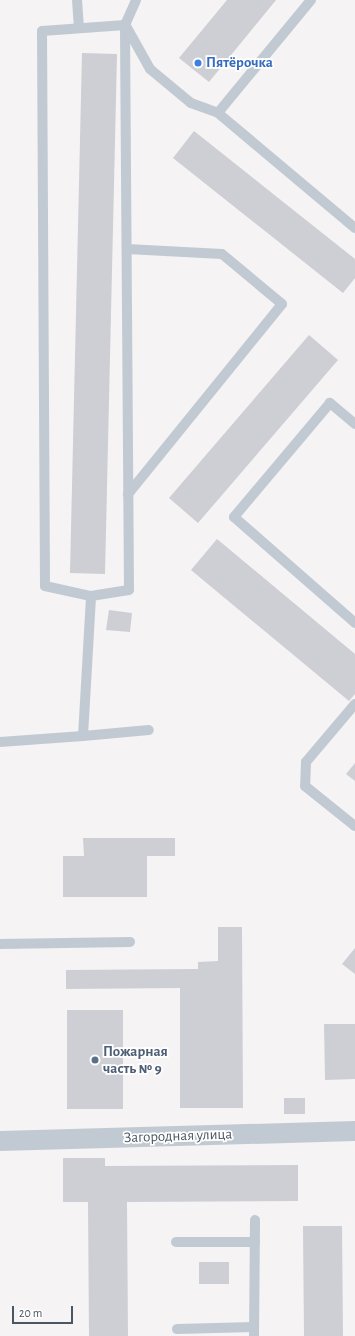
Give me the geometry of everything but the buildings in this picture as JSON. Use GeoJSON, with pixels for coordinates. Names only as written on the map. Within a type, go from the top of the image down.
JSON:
{"type":"FeatureCollection","features":[{"type":"Feature","properties":{"kind":"street","name":"Загородная улица"},"geometry":{"type":"LineString","coordinates":[[0,1141],[355,1131]]}},
{"type":"Feature","properties":{"kind":"lane"},"geometry":{"type":"LineString","coordinates":[[78,0],[79,28]]}},
{"type":"Feature","properties":{"kind":"lane"},"geometry":{"type":"LineString","coordinates":[[125,25],[42,31],[45,586],[91,596],[129,590],[125,25],[136,0]]}},
{"type":"Feature","properties":{"kind":"lane"},"geometry":{"type":"LineString","coordinates":[[218,113],[311,0]]}},
{"type":"Feature","properties":{"kind":"lane"},"geometry":{"type":"LineString","coordinates":[[125,25],[150,69],[191,102],[218,113],[355,228]]}},
{"type":"Feature","properties":{"kind":"lane"},"geometry":{"type":"LineString","coordinates":[[127,249],[222,254],[282,304],[128,494]]}},
{"type":"Feature","properties":{"kind":"lane"},"geometry":{"type":"LineString","coordinates":[[355,424],[330,403],[234,517],[355,623]]}},
{"type":"Feature","properties":{"kind":"lane"},"geometry":{"type":"LineString","coordinates":[[83,736],[91,596]]}},
{"type":"Feature","properties":{"kind":"lane"},"geometry":{"type":"LineString","coordinates":[[355,704],[306,762],[305,786],[355,826]]}},
{"type":"Feature","properties":{"kind":"lane"},"geometry":{"type":"LineString","coordinates":[[0,742],[149,730]]}},
{"type":"Feature","properties":{"kind":"lane"},"geometry":{"type":"LineString","coordinates":[[0,944],[130,942]]}},
{"type":"Feature","properties":{"kind":"lane"},"geometry":{"type":"LineString","coordinates":[[177,1329],[254,1332],[255,1220]]}},
{"type":"Feature","properties":{"kind":"lane"},"geometry":{"type":"LineString","coordinates":[[176,1242],[255,1242]]}},
{"type":"Feature","properties":{"kind":"place","name":"Пятёрочка"},"geometry":{"type":"Point","coordinates":[198,63]}},
{"type":"Feature","properties":{"kind":"place","name":"Пожарная часть № 9"},"geometry":{"type":"Point","coordinates":[95,1060]}}]}
